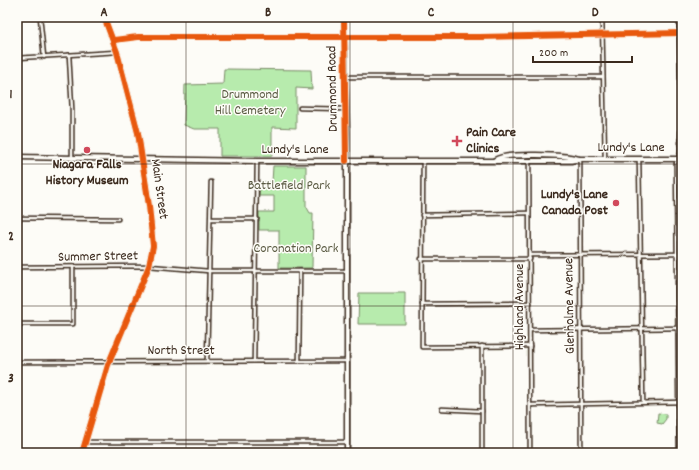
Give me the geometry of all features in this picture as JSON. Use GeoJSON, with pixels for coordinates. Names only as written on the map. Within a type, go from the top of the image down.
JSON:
{"type":"FeatureCollection","features":[{"type":"Feature","properties":{"kind":"main road","name":"Main Street"},"geometry":{"type":"LineString","coordinates":[[82,453],[109,362],[150,266],[153,241],[143,159],[131,101],[114,40],[104,17]]}},
{"type":"Feature","properties":{"kind":"main road","name":"Drummond Road"},"geometry":{"type":"LineString","coordinates":[[344,17],[346,109],[347,453]]}},
{"type":"Feature","properties":{"kind":"main road","name":"Lundy's Lane"},"geometry":{"type":"LineString","coordinates":[[495,160],[501,157],[518,156],[555,156],[580,159],[680,159]]}},
{"type":"Feature","properties":{"kind":"main road","name":"Lundy's Lane"},"geometry":{"type":"LineString","coordinates":[[17,157],[257,161],[571,161],[580,159]]}},
{"type":"Feature","properties":{"kind":"street"},"geometry":{"type":"LineString","coordinates":[[40,17],[44,57]]}},
{"type":"Feature","properties":{"kind":"street"},"geometry":{"type":"LineString","coordinates":[[602,17],[605,159]]}},
{"type":"Feature","properties":{"kind":"street"},"geometry":{"type":"LineString","coordinates":[[679,17],[681,33],[680,159],[676,164],[680,402],[679,453]]}},
{"type":"Feature","properties":{"kind":"street"},"geometry":{"type":"LineString","coordinates":[[114,40],[145,37],[344,37],[681,33]]}},
{"type":"Feature","properties":{"kind":"street"},"geometry":{"type":"LineString","coordinates":[[17,58],[117,52]]}},
{"type":"Feature","properties":{"kind":"street"},"geometry":{"type":"LineString","coordinates":[[69,55],[72,109],[72,158]]}},
{"type":"Feature","properties":{"kind":"street"},"geometry":{"type":"LineString","coordinates":[[345,77],[603,77]]}},
{"type":"Feature","properties":{"kind":"street"},"geometry":{"type":"LineString","coordinates":[[300,108],[346,109]]}},
{"type":"Feature","properties":{"kind":"street","name":"Glenholme Avenue"},"geometry":{"type":"LineString","coordinates":[[580,159],[581,453]]}},
{"type":"Feature","properties":{"kind":"street"},"geometry":{"type":"LineString","coordinates":[[639,159],[642,254],[643,402]]}},
{"type":"Feature","properties":{"kind":"street"},"geometry":{"type":"LineString","coordinates":[[423,160],[421,260],[422,346],[530,346]]}},
{"type":"Feature","properties":{"kind":"street"},"geometry":{"type":"LineString","coordinates":[[254,361],[257,161]]}},
{"type":"Feature","properties":{"kind":"street","name":"Highland Avenue"},"geometry":{"type":"LineString","coordinates":[[529,161],[530,453]]}},
{"type":"Feature","properties":{"kind":"street"},"geometry":{"type":"LineString","coordinates":[[207,360],[211,182]]}},
{"type":"Feature","properties":{"kind":"street"},"geometry":{"type":"LineString","coordinates":[[422,215],[529,213]]}},
{"type":"Feature","properties":{"kind":"street"},"geometry":{"type":"LineString","coordinates":[[17,218],[118,220]]}},
{"type":"Feature","properties":{"kind":"street"},"geometry":{"type":"LineString","coordinates":[[211,219],[257,219]]}},
{"type":"Feature","properties":{"kind":"street"},"geometry":{"type":"LineString","coordinates":[[530,255],[682,254]]}},
{"type":"Feature","properties":{"kind":"street"},"geometry":{"type":"LineString","coordinates":[[421,260],[530,259]]}},
{"type":"Feature","properties":{"kind":"street","name":"Summer Street"},"geometry":{"type":"LineString","coordinates":[[17,267],[74,268],[101,265],[150,266],[209,271],[346,271]]}},
{"type":"Feature","properties":{"kind":"street"},"geometry":{"type":"LineString","coordinates":[[17,324],[73,324],[74,268]]}},
{"type":"Feature","properties":{"kind":"street"},"geometry":{"type":"LineString","coordinates":[[298,361],[300,271]]}},
{"type":"Feature","properties":{"kind":"street"},"geometry":{"type":"LineString","coordinates":[[422,304],[530,303]]}},
{"type":"Feature","properties":{"kind":"street"},"geometry":{"type":"LineString","coordinates":[[530,330],[682,328]]}},
{"type":"Feature","properties":{"kind":"street"},"geometry":{"type":"LineString","coordinates":[[482,346],[482,453]]}},
{"type":"Feature","properties":{"kind":"street","name":"North Street"},"geometry":{"type":"LineString","coordinates":[[17,362],[207,360],[346,361]]}},
{"type":"Feature","properties":{"kind":"street"},"geometry":{"type":"LineString","coordinates":[[530,404],[680,402]]}},
{"type":"Feature","properties":{"kind":"street"},"geometry":{"type":"LineString","coordinates":[[442,409],[482,411]]}},
{"type":"Feature","properties":{"kind":"street"},"geometry":{"type":"LineString","coordinates":[[86,442],[347,442]]}},
{"type":"Feature","properties":{"kind":"green space","name":"Drummond Hill Cemetery"},"geometry":{"type":"Polygon","coordinates":[[[224,69],[311,70],[312,89],[296,88],[296,128],[272,127],[272,156],[220,156],[220,129],[194,129],[184,125],[185,85],[223,84],[224,69]]]}},
{"type":"Feature","properties":{"kind":"green space"},"geometry":{"type":"Polygon","coordinates":[[[273,166],[306,166],[306,206],[310,213],[313,213],[312,268],[279,268],[279,230],[259,230],[259,212],[274,212],[274,196],[259,196],[260,182],[272,182],[273,166]]]}},
{"type":"Feature","properties":{"kind":"green space"},"geometry":{"type":"Polygon","coordinates":[[[359,293],[405,293],[405,324],[358,324],[359,293]]]}},
{"type":"Feature","properties":{"kind":"green space"},"geometry":{"type":"Polygon","coordinates":[[[658,413],[666,414],[666,419],[662,424],[657,423],[658,413]]]}},
{"type":"Feature","properties":{"kind":"cycle path"},"geometry":{"type":"LineString","coordinates":[[82,453],[108,365],[149,266],[153,246],[149,206],[138,133],[117,52],[104,17]]}},
{"type":"Feature","properties":{"kind":"cycle path"},"geometry":{"type":"LineString","coordinates":[[344,17],[346,161]]}},
{"type":"Feature","properties":{"kind":"cycle path"},"geometry":{"type":"LineString","coordinates":[[114,40],[138,37],[480,37],[682,33]]}},
{"type":"Feature","properties":{"kind":"place","name":"Pain Care Clinics"},"geometry":{"type":"Point","coordinates":[457,141]}},
{"type":"Feature","properties":{"kind":"place","name":"Niagara Falls History Museum"},"geometry":{"type":"Point","coordinates":[87,150]}},
{"type":"Feature","properties":{"kind":"place","name":"Lundy's Lane Canada Post"},"geometry":{"type":"Point","coordinates":[616,203]}},
{"type":"Feature","properties":{"kind":"park label","name":"Battlefield Park"},"geometry":{"type":"Point","coordinates":[289,186]}},
{"type":"Feature","properties":{"kind":"park label","name":"Coronation Park"},"geometry":{"type":"Point","coordinates":[296,249]}}]}
